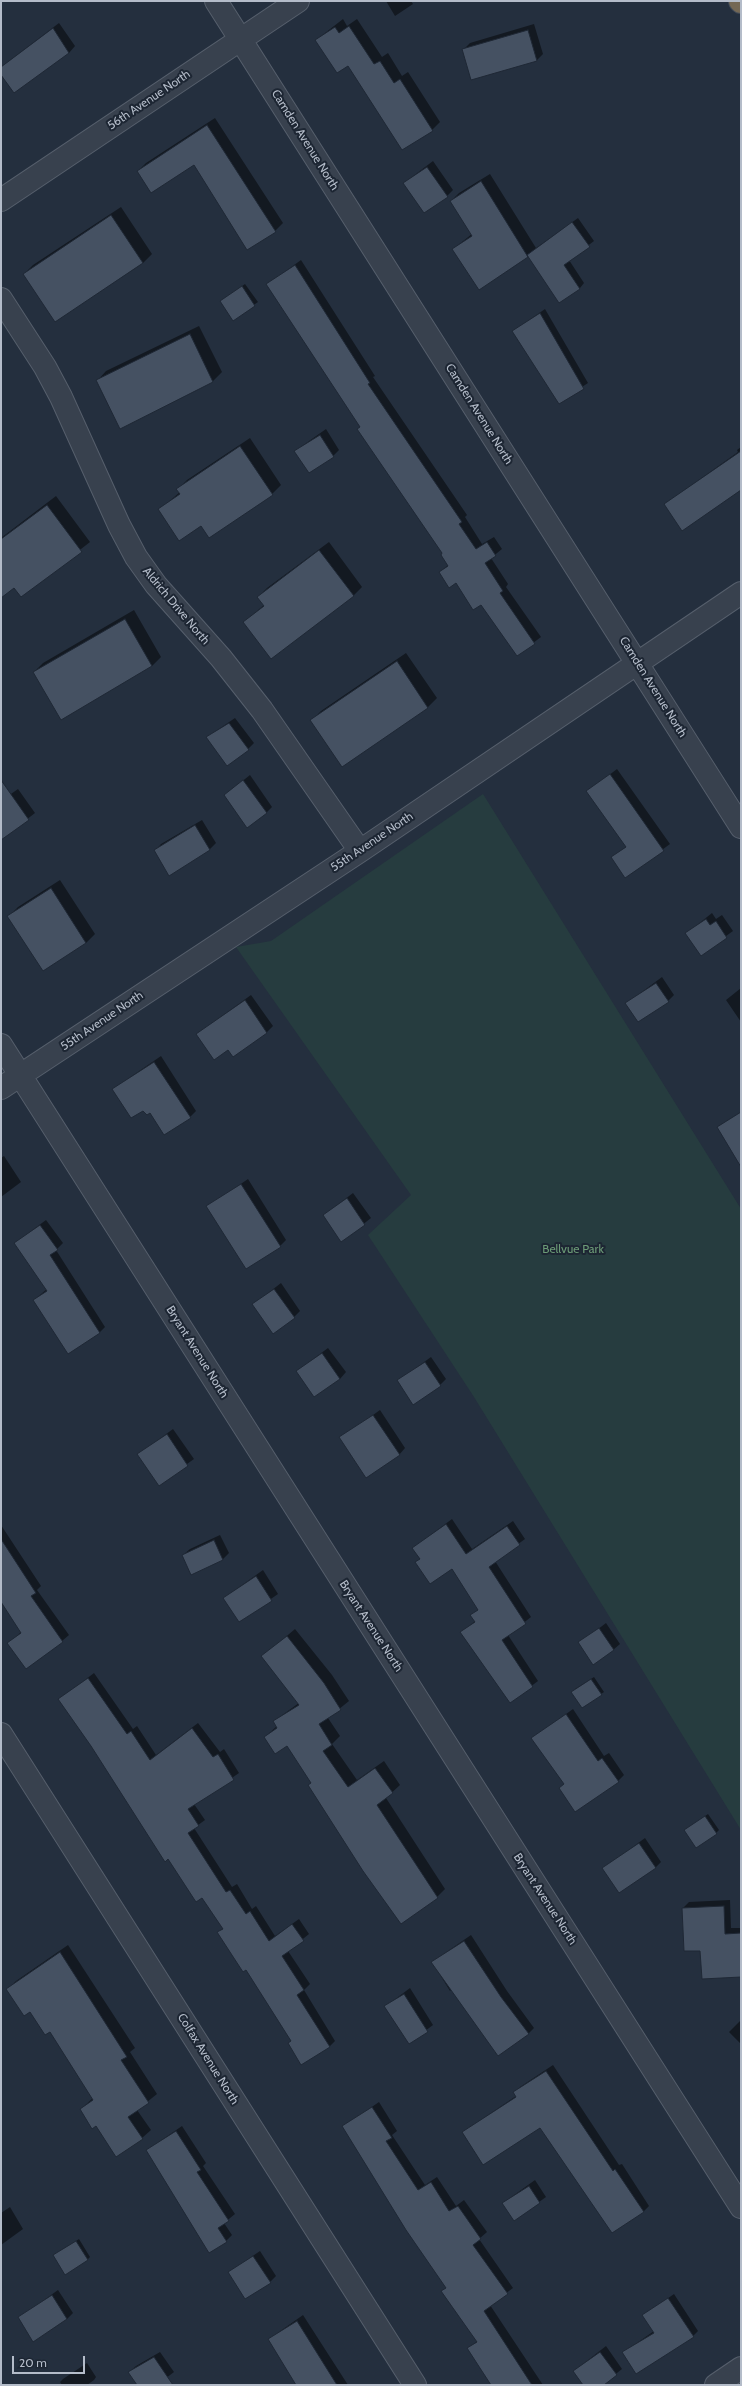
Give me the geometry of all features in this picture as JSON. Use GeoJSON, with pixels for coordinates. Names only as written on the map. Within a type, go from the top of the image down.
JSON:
{"type":"FeatureCollection","features":[{"type":"Feature","properties":{"kind":"street","name":"Camden Avenue North"},"geometry":{"type":"LineString","coordinates":[[216,1],[741,827]]}},
{"type":"Feature","properties":{"kind":"street","name":"56th Avenue North"},"geometry":{"type":"LineString","coordinates":[[1,200],[298,1]]}},
{"type":"Feature","properties":{"kind":"street","name":"Aldrich Drive North"},"geometry":{"type":"LineString","coordinates":[[1,299],[41,361],[61,397],[119,525],[136,557],[156,586],[221,658],[262,710],[360,851]]}},
{"type":"Feature","properties":{"kind":"street","name":"55th Avenue North"},"geometry":{"type":"LineString","coordinates":[[1,1088],[360,851],[741,593]]}},
{"type":"Feature","properties":{"kind":"street","name":"Bryant Avenue North"},"geometry":{"type":"LineString","coordinates":[[1,1045],[741,2207]]}},
{"type":"Feature","properties":{"kind":"street","name":"Colfax Avenue North"},"geometry":{"type":"LineString","coordinates":[[1,1734],[415,2385]]}},
{"type":"Feature","properties":{"kind":"street"},"geometry":{"type":"LineString","coordinates":[[716,2385],[741,2368]]}},
{"type":"Feature","properties":{"kind":"green space","name":"Bellvue Park"},"geometry":{"type":"Polygon","coordinates":[[[483,794],[741,1209],[741,1830],[474,1397],[368,1235],[411,1195],[236,947],[271,941],[483,794]]]}},
{"type":"Feature","properties":{"kind":"building"},"geometry":{"type":"Polygon","coordinates":[[[349,26],[374,64],[380,61],[394,83],[400,79],[433,131],[402,150],[348,66],[337,73],[315,40],[335,27],[339,33],[349,26]]]}},
{"type":"Feature","properties":{"kind":"building"},"geometry":{"type":"Polygon","coordinates":[[[53,28],[69,53],[14,93],[1,75],[1,67],[53,28]]]}},
{"type":"Feature","properties":{"kind":"building"},"geometry":{"type":"Polygon","coordinates":[[[528,30],[537,61],[471,80],[462,49],[528,30]]]}},
{"type":"Feature","properties":{"kind":"building"},"geometry":{"type":"Polygon","coordinates":[[[207,125],[276,232],[247,250],[194,165],[151,193],[137,171],[207,125]]]}},
{"type":"Feature","properties":{"kind":"building"},"geometry":{"type":"Polygon","coordinates":[[[427,167],[448,197],[424,213],[403,183],[427,167]]]}},
{"type":"Feature","properties":{"kind":"building"},"geometry":{"type":"Polygon","coordinates":[[[481,181],[528,257],[479,290],[452,249],[472,236],[450,201],[481,181]]]}},
{"type":"Feature","properties":{"kind":"building"},"geometry":{"type":"Polygon","coordinates":[[[111,215],[143,263],[55,322],[23,274],[111,215]]]}},
{"type":"Feature","properties":{"kind":"building"},"geometry":{"type":"Polygon","coordinates":[[[572,222],[590,247],[564,265],[580,289],[559,303],[527,255],[572,222]]]}},
{"type":"Feature","properties":{"kind":"building"},"geometry":{"type":"Polygon","coordinates":[[[295,265],[370,383],[368,384],[462,522],[459,524],[476,549],[487,542],[496,556],[485,563],[503,591],[500,593],[535,644],[517,656],[481,605],[473,610],[456,583],[449,588],[439,572],[448,566],[441,555],[442,553],[357,429],[360,427],[266,284],[295,265]]]}},
{"type":"Feature","properties":{"kind":"building"},"geometry":{"type":"Polygon","coordinates":[[[242,286],[255,306],[233,321],[220,301],[242,286]]]}},
{"type":"Feature","properties":{"kind":"building"},"geometry":{"type":"Polygon","coordinates":[[[540,313],[584,389],[559,404],[512,331],[540,313]]]}},
{"type":"Feature","properties":{"kind":"building"},"geometry":{"type":"Polygon","coordinates":[[[190,334],[213,382],[120,429],[96,380],[190,334]]]}},
{"type":"Feature","properties":{"kind":"building"},"geometry":{"type":"Polygon","coordinates":[[[320,435],[334,457],[309,473],[294,451],[320,435]]]}},
{"type":"Feature","properties":{"kind":"building"},"geometry":{"type":"Polygon","coordinates":[[[240,446],[273,495],[209,538],[201,526],[179,541],[158,509],[180,494],[176,489],[240,446]]]}},
{"type":"Feature","properties":{"kind":"building"},"geometry":{"type":"Polygon","coordinates":[[[741,451],[741,490],[682,531],[664,504],[741,451]]]}},
{"type":"Feature","properties":{"kind":"building"},"geometry":{"type":"Polygon","coordinates":[[[47,505],[82,552],[21,597],[14,588],[1,598],[1,539],[47,505]]]}},
{"type":"Feature","properties":{"kind":"building"},"geometry":{"type":"Polygon","coordinates":[[[319,550],[354,596],[271,659],[243,622],[264,606],[257,597],[319,550]]]}},
{"type":"Feature","properties":{"kind":"building"},"geometry":{"type":"Polygon","coordinates":[[[125,619],[152,666],[61,720],[33,672],[125,619]]]}},
{"type":"Feature","properties":{"kind":"building"},"geometry":{"type":"Polygon","coordinates":[[[397,661],[428,708],[342,767],[310,720],[397,661]]]}},
{"type":"Feature","properties":{"kind":"building"},"geometry":{"type":"Polygon","coordinates":[[[229,723],[249,750],[227,766],[206,737],[229,723]]]}},
{"type":"Feature","properties":{"kind":"building"},"geometry":{"type":"Polygon","coordinates":[[[610,774],[664,851],[625,878],[611,857],[626,847],[586,791],[610,774]]]}},
{"type":"Feature","properties":{"kind":"building"},"geometry":{"type":"Polygon","coordinates":[[[1,780],[29,820],[1,840],[1,780]]]}},
{"type":"Feature","properties":{"kind":"building"},"geometry":{"type":"Polygon","coordinates":[[[243,780],[267,813],[247,828],[224,795],[243,780]]]}},
{"type":"Feature","properties":{"kind":"building"},"geometry":{"type":"Polygon","coordinates":[[[195,825],[210,850],[169,876],[154,850],[195,825]]]}},
{"type":"Feature","properties":{"kind":"building"},"geometry":{"type":"Polygon","coordinates":[[[51,888],[86,943],[43,971],[7,916],[51,888]]]}},
{"type":"Feature","properties":{"kind":"building"},"geometry":{"type":"Polygon","coordinates":[[[706,919],[710,925],[716,921],[727,938],[701,956],[685,933],[706,919]]]}},
{"type":"Feature","properties":{"kind":"building"},"geometry":{"type":"Polygon","coordinates":[[[656,983],[669,1002],[638,1022],[625,1003],[656,983]]]}},
{"type":"Feature","properties":{"kind":"building"},"geometry":{"type":"Polygon","coordinates":[[[245,1000],[267,1033],[233,1057],[228,1050],[214,1060],[196,1034],[245,1000]]]}},
{"type":"Feature","properties":{"kind":"building"},"geometry":{"type":"Polygon","coordinates":[[[154,1062],[191,1118],[164,1135],[150,1113],[147,1115],[143,1111],[131,1118],[112,1089],[154,1062]]]}},
{"type":"Feature","properties":{"kind":"building"},"geometry":{"type":"Polygon","coordinates":[[[741,1112],[741,1167],[717,1127],[741,1112]]]}},
{"type":"Feature","properties":{"kind":"building"},"geometry":{"type":"Polygon","coordinates":[[[241,1184],[281,1247],[246,1269],[206,1206],[241,1184]]]}},
{"type":"Feature","properties":{"kind":"building"},"geometry":{"type":"Polygon","coordinates":[[[347,1198],[365,1225],[341,1242],[323,1215],[347,1198]]]}},
{"type":"Feature","properties":{"kind":"building"},"geometry":{"type":"Polygon","coordinates":[[[40,1225],[58,1250],[50,1255],[100,1333],[68,1354],[33,1300],[47,1291],[14,1243],[40,1225]]]}},
{"type":"Feature","properties":{"kind":"building"},"geometry":{"type":"Polygon","coordinates":[[[274,1289],[295,1318],[273,1334],[252,1304],[274,1289]]]}},
{"type":"Feature","properties":{"kind":"building"},"geometry":{"type":"Polygon","coordinates":[[[322,1353],[340,1379],[314,1397],[296,1371],[322,1353]]]}},
{"type":"Feature","properties":{"kind":"building"},"geometry":{"type":"Polygon","coordinates":[[[425,1362],[441,1386],[413,1405],[397,1380],[425,1362]]]}},
{"type":"Feature","properties":{"kind":"building"},"geometry":{"type":"Polygon","coordinates":[[[373,1415],[400,1455],[366,1478],[339,1437],[373,1415]]]}},
{"type":"Feature","properties":{"kind":"building"},"geometry":{"type":"Polygon","coordinates":[[[167,1434],[188,1466],[159,1486],[137,1454],[167,1434]]]}},
{"type":"Feature","properties":{"kind":"building"},"geometry":{"type":"Polygon","coordinates":[[[446,1524],[466,1554],[507,1526],[520,1545],[489,1567],[526,1624],[502,1640],[533,1687],[510,1703],[460,1632],[475,1622],[470,1615],[478,1610],[452,1569],[430,1584],[415,1562],[420,1559],[412,1548],[446,1524]]]}},
{"type":"Feature","properties":{"kind":"building"},"geometry":{"type":"Polygon","coordinates":[[[1,1539],[36,1593],[31,1596],[63,1642],[26,1669],[7,1643],[21,1633],[1,1602],[1,1539]]]}},
{"type":"Feature","properties":{"kind":"building"},"geometry":{"type":"Polygon","coordinates":[[[214,1540],[223,1560],[191,1575],[182,1555],[214,1540]]]}},
{"type":"Feature","properties":{"kind":"building"},"geometry":{"type":"Polygon","coordinates":[[[256,1576],[272,1601],[239,1622],[223,1598],[256,1576]]]}},
{"type":"Feature","properties":{"kind":"building"},"geometry":{"type":"Polygon","coordinates":[[[599,1628],[614,1650],[593,1665],[578,1642],[599,1628]]]}},
{"type":"Feature","properties":{"kind":"building"},"geometry":{"type":"Polygon","coordinates":[[[287,1636],[324,1683],[341,1710],[319,1724],[332,1745],[323,1751],[348,1787],[375,1768],[393,1793],[377,1805],[438,1898],[401,1924],[363,1871],[308,1785],[311,1783],[287,1746],[275,1754],[264,1737],[277,1728],[273,1721],[299,1705],[261,1656],[287,1636]]]}},
{"type":"Feature","properties":{"kind":"building"},"geometry":{"type":"Polygon","coordinates":[[[88,1678],[127,1734],[131,1731],[150,1760],[192,1728],[213,1757],[218,1754],[234,1780],[188,1809],[199,1826],[188,1833],[226,1892],[230,1890],[246,1914],[250,1911],[269,1941],[292,1924],[304,1941],[282,1956],[304,1990],[297,1995],[330,2047],[301,2065],[288,2043],[291,2041],[246,1970],[243,1972],[217,1932],[223,1929],[202,1898],[196,1902],[168,1859],[165,1862],[91,1746],[58,1699],[88,1678]]]}},
{"type":"Feature","properties":{"kind":"building"},"geometry":{"type":"Polygon","coordinates":[[[591,1679],[602,1695],[582,1708],[571,1692],[591,1679]]]}},
{"type":"Feature","properties":{"kind":"building"},"geometry":{"type":"Polygon","coordinates":[[[566,1714],[598,1761],[602,1758],[619,1782],[575,1812],[559,1788],[564,1784],[531,1738],[566,1714]]]}},
{"type":"Feature","properties":{"kind":"building"},"geometry":{"type":"Polygon","coordinates":[[[705,1816],[717,1834],[696,1848],[684,1830],[705,1816]]]}},
{"type":"Feature","properties":{"kind":"building"},"geometry":{"type":"Polygon","coordinates":[[[639,1843],[656,1868],[619,1893],[602,1868],[639,1843]]]}},
{"type":"Feature","properties":{"kind":"building"},"geometry":{"type":"Polygon","coordinates":[[[724,1906],[725,1934],[741,1933],[741,1977],[702,1979],[700,1951],[684,1951],[682,1908],[724,1906]]]}},
{"type":"Feature","properties":{"kind":"building"},"geometry":{"type":"Polygon","coordinates":[[[464,1941],[501,1997],[529,2034],[498,2056],[431,1962],[464,1941]]]}},
{"type":"Feature","properties":{"kind":"building"},"geometry":{"type":"Polygon","coordinates":[[[60,1952],[127,2057],[121,2060],[149,2103],[128,2117],[143,2139],[116,2157],[96,2126],[92,2129],[80,2109],[93,2100],[50,2032],[45,2035],[30,2012],[24,2016],[6,1989],[60,1952]]]}},
{"type":"Feature","properties":{"kind":"building"},"geometry":{"type":"Polygon","coordinates":[[[404,1994],[428,2032],[409,2044],[384,2006],[404,1994]]]}},
{"type":"Feature","properties":{"kind":"building"},"geometry":{"type":"Polygon","coordinates":[[[546,2071],[613,2171],[615,2169],[644,2212],[612,2233],[540,2128],[483,2165],[462,2132],[516,2097],[513,2092],[546,2071]]]}},
{"type":"Feature","properties":{"kind":"building"},"geometry":{"type":"Polygon","coordinates":[[[372,2107],[392,2138],[386,2141],[418,2190],[431,2182],[449,2211],[458,2206],[481,2239],[473,2245],[508,2294],[484,2311],[532,2385],[491,2385],[467,2348],[477,2342],[441,2291],[446,2288],[406,2230],[342,2126],[372,2107]]]}},
{"type":"Feature","properties":{"kind":"building"},"geometry":{"type":"Polygon","coordinates":[[[176,2131],[201,2170],[197,2172],[229,2221],[218,2228],[227,2242],[209,2253],[146,2150],[176,2131]]]}},
{"type":"Feature","properties":{"kind":"building"},"geometry":{"type":"Polygon","coordinates":[[[529,2186],[540,2203],[514,2221],[502,2203],[529,2186]]]}},
{"type":"Feature","properties":{"kind":"building"},"geometry":{"type":"Polygon","coordinates":[[[76,2241],[88,2260],[65,2275],[53,2255],[76,2241]]]}},
{"type":"Feature","properties":{"kind":"building"},"geometry":{"type":"Polygon","coordinates":[[[253,2256],[271,2283],[245,2299],[228,2272],[253,2256]]]}},
{"type":"Feature","properties":{"kind":"building"},"geometry":{"type":"Polygon","coordinates":[[[52,2295],[67,2319],[33,2342],[18,2317],[52,2295]]]}},
{"type":"Feature","properties":{"kind":"building"},"geometry":{"type":"Polygon","coordinates":[[[668,2298],[694,2337],[636,2374],[622,2352],[654,2333],[642,2315],[668,2298]]]}},
{"type":"Feature","properties":{"kind":"building"},"geometry":{"type":"Polygon","coordinates":[[[297,2321],[337,2385],[296,2385],[268,2339],[297,2321]]]}},
{"type":"Feature","properties":{"kind":"building"},"geometry":{"type":"Polygon","coordinates":[[[600,2352],[617,2375],[604,2385],[583,2385],[573,2371],[600,2352]]]}},
{"type":"Feature","properties":{"kind":"building"},"geometry":{"type":"Polygon","coordinates":[[[154,2357],[173,2385],[137,2385],[128,2372],[154,2357]]]}}]}
